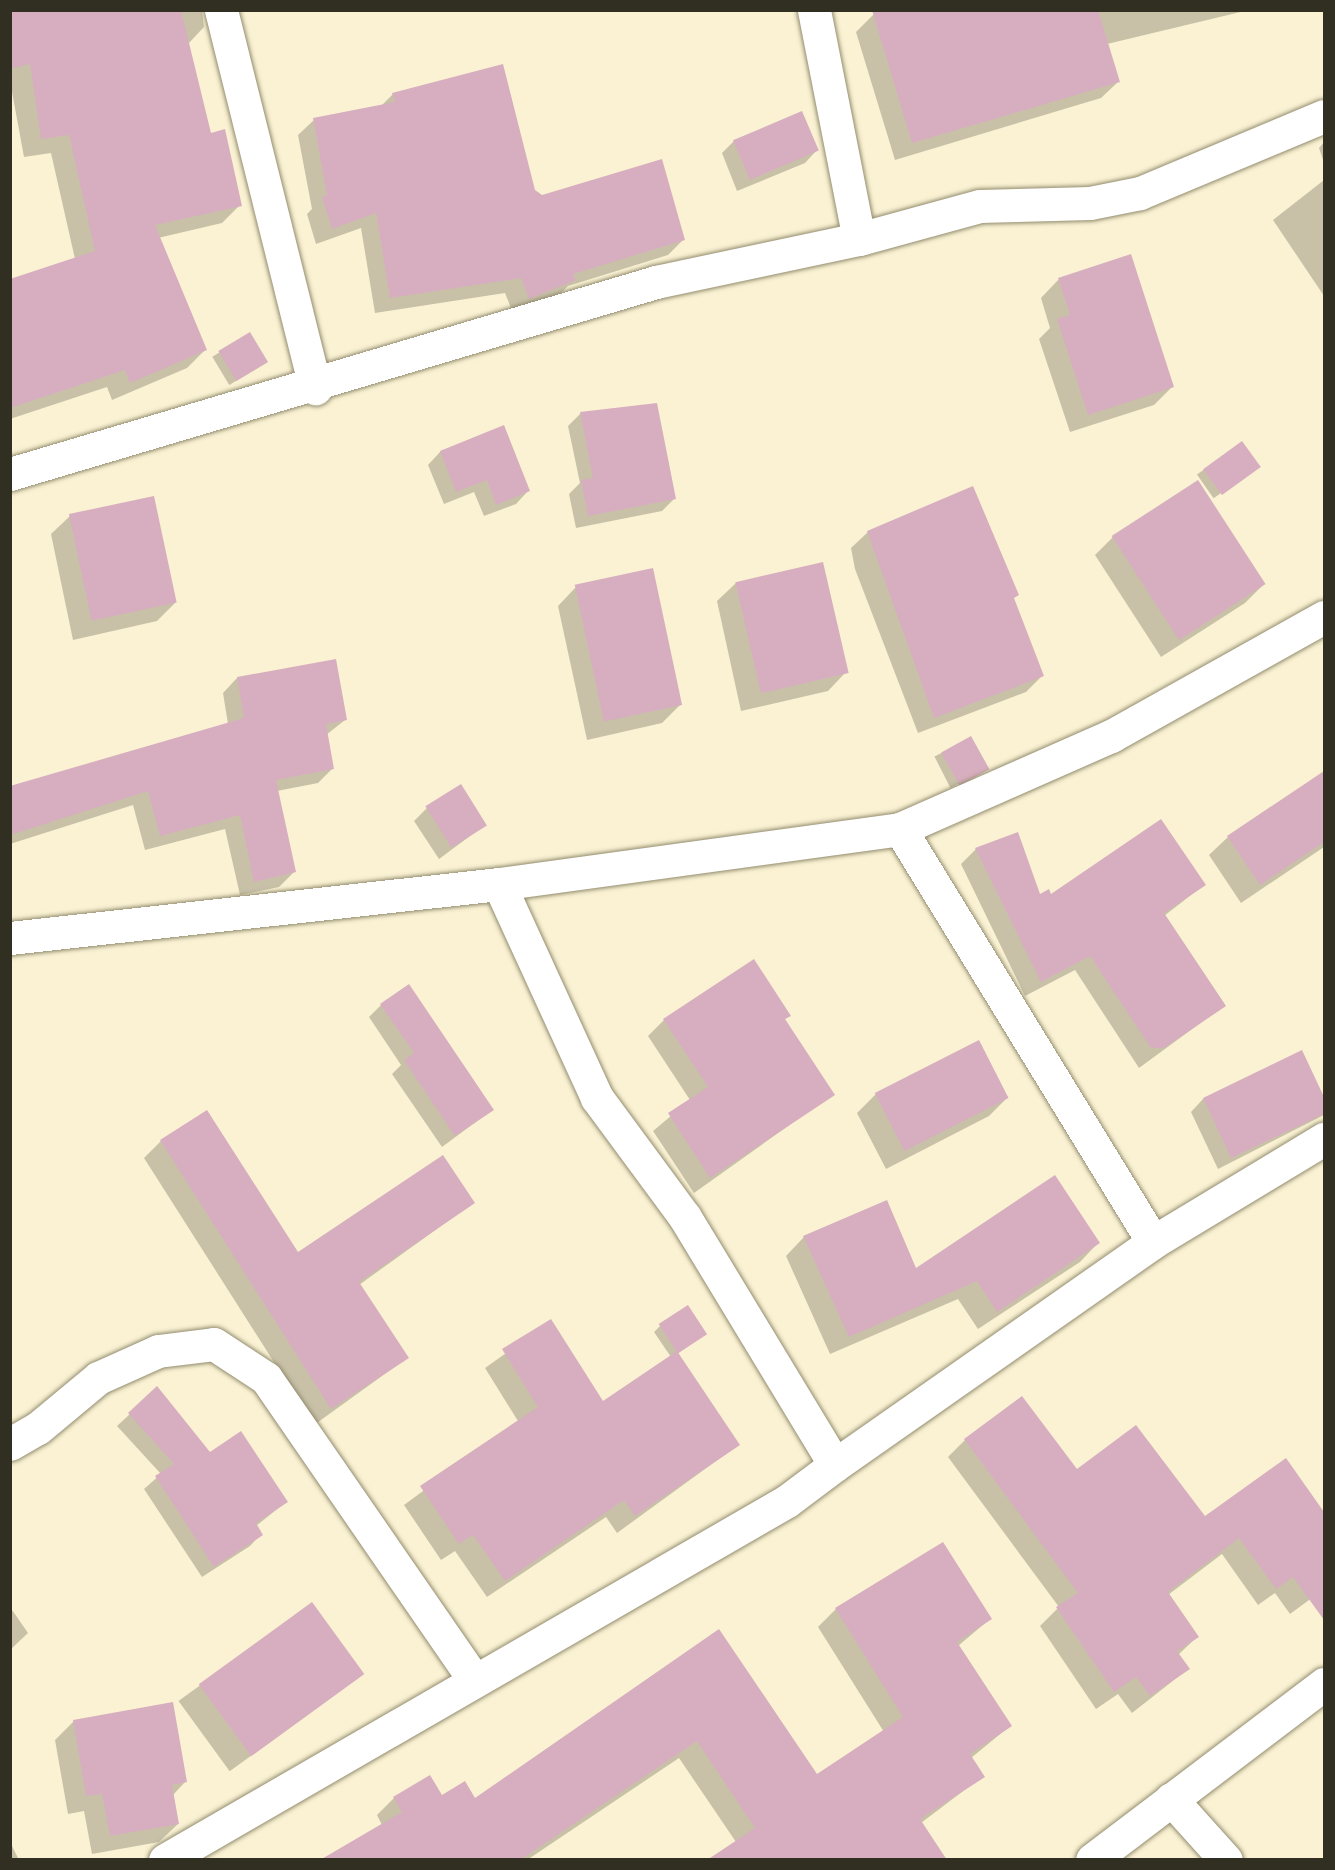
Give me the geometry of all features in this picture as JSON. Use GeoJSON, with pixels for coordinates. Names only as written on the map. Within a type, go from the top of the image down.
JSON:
{"type":"FeatureCollection","features":[{"type":"Feature","properties":{"kind":"street"},"geometry":{"type":"LineString","coordinates":[[221,10],[315,388]]}},
{"type":"Feature","properties":{"kind":"street"},"geometry":{"type":"LineString","coordinates":[[814,10],[859,239]]}},
{"type":"Feature","properties":{"kind":"street"},"geometry":{"type":"LineString","coordinates":[[10,474],[315,388],[656,282],[859,239],[980,206],[1090,203],[1140,193],[1324,116]]}},
{"type":"Feature","properties":{"kind":"street"},"geometry":{"type":"LineString","coordinates":[[10,938],[499,884],[900,829],[1111,736],[1324,617]]}},
{"type":"Feature","properties":{"kind":"street"},"geometry":{"type":"LineString","coordinates":[[900,829],[1153,1242]]}},
{"type":"Feature","properties":{"kind":"street"},"geometry":{"type":"LineString","coordinates":[[499,884],[597,1098],[684,1216],[835,1465]]}},
{"type":"Feature","properties":{"kind":"street"},"geometry":{"type":"LineString","coordinates":[[165,1860],[473,1678],[787,1502],[835,1465],[1153,1242],[1324,1139]]}},
{"type":"Feature","properties":{"kind":"street"},"geometry":{"type":"LineString","coordinates":[[10,1444],[38,1428],[98,1378],[158,1351],[214,1344],[266,1378],[473,1678]]}},
{"type":"Feature","properties":{"kind":"street"},"geometry":{"type":"LineString","coordinates":[[1092,1860],[1324,1684]]}},
{"type":"Feature","properties":{"kind":"street"},"geometry":{"type":"LineString","coordinates":[[1171,1799],[1226,1860]]}},
{"type":"Feature","properties":{"kind":"building"},"geometry":{"type":"Polygon","coordinates":[[[10,10],[181,10],[211,133],[225,129],[242,206],[155,225],[207,350],[130,383],[125,370],[10,408],[10,279],[95,251],[69,135],[41,139],[30,64],[10,69],[10,10]]]}},
{"type":"Feature","properties":{"kind":"building"},"geometry":{"type":"Polygon","coordinates":[[[872,10],[1098,10],[1120,82],[912,143],[872,10]]]}},
{"type":"Feature","properties":{"kind":"building"},"geometry":{"type":"Polygon","coordinates":[[[503,64],[535,190],[542,195],[662,159],[685,240],[573,274],[576,280],[529,299],[521,278],[390,298],[376,213],[332,229],[322,197],[327,195],[313,118],[395,102],[392,93],[503,64]]]}},
{"type":"Feature","properties":{"kind":"building"},"geometry":{"type":"Polygon","coordinates":[[[802,111],[819,151],[750,180],[733,140],[802,111]]]}},
{"type":"Feature","properties":{"kind":"building"},"geometry":{"type":"Polygon","coordinates":[[[1131,254],[1174,387],[1088,415],[1057,319],[1070,315],[1058,278],[1131,254]]]}},
{"type":"Feature","properties":{"kind":"building"},"geometry":{"type":"Polygon","coordinates":[[[250,332],[268,362],[236,381],[218,351],[250,332]]]}},
{"type":"Feature","properties":{"kind":"building"},"geometry":{"type":"Polygon","coordinates":[[[657,403],[676,499],[588,516],[581,480],[593,478],[580,412],[657,403]]]}},
{"type":"Feature","properties":{"kind":"building"},"geometry":{"type":"Polygon","coordinates":[[[504,425],[530,491],[496,505],[487,480],[456,492],[440,451],[504,425]]]}},
{"type":"Feature","properties":{"kind":"building"},"geometry":{"type":"Polygon","coordinates":[[[1242,441],[1261,467],[1222,495],[1203,469],[1242,441]]]}},
{"type":"Feature","properties":{"kind":"building"},"geometry":{"type":"Polygon","coordinates":[[[1198,480],[1266,584],[1179,640],[1112,536],[1198,480]]]}},
{"type":"Feature","properties":{"kind":"building"},"geometry":{"type":"Polygon","coordinates":[[[973,486],[1019,595],[1014,598],[1044,676],[934,718],[867,531],[973,486]]]}},
{"type":"Feature","properties":{"kind":"building"},"geometry":{"type":"Polygon","coordinates":[[[154,496],[177,603],[92,621],[69,514],[154,496]]]}},
{"type":"Feature","properties":{"kind":"building"},"geometry":{"type":"Polygon","coordinates":[[[823,562],[849,673],[761,693],[735,582],[823,562]]]}},
{"type":"Feature","properties":{"kind":"building"},"geometry":{"type":"Polygon","coordinates":[[[653,568],[682,705],[604,722],[575,585],[653,568]]]}},
{"type":"Feature","properties":{"kind":"building"},"geometry":{"type":"Polygon","coordinates":[[[336,659],[347,720],[326,724],[334,769],[276,780],[296,872],[254,882],[240,815],[160,836],[148,791],[10,835],[10,786],[244,718],[237,677],[336,659]]]}},
{"type":"Feature","properties":{"kind":"building"},"geometry":{"type":"Polygon","coordinates":[[[971,736],[989,769],[960,786],[941,752],[971,736]]]}},
{"type":"Feature","properties":{"kind":"building"},"geometry":{"type":"Polygon","coordinates":[[[1324,771],[1324,842],[1260,885],[1227,836],[1324,771]]]}},
{"type":"Feature","properties":{"kind":"building"},"geometry":{"type":"Polygon","coordinates":[[[461,784],[487,826],[451,848],[425,806],[461,784]]]}},
{"type":"Feature","properties":{"kind":"building"},"geometry":{"type":"Polygon","coordinates":[[[1161,819],[1206,885],[1164,913],[1226,1006],[1164,1048],[1151,1048],[1090,956],[1041,982],[975,848],[1018,832],[1040,894],[1049,889],[1051,894],[1161,819]]]}},
{"type":"Feature","properties":{"kind":"building"},"geometry":{"type":"Polygon","coordinates":[[[754,959],[791,1016],[785,1019],[835,1095],[710,1178],[668,1113],[708,1087],[663,1019],[754,959]]]}},
{"type":"Feature","properties":{"kind":"building"},"geometry":{"type":"Polygon","coordinates":[[[409,984],[494,1110],[455,1136],[404,1060],[414,1053],[380,1004],[409,984]]]}},
{"type":"Feature","properties":{"kind":"building"},"geometry":{"type":"Polygon","coordinates":[[[979,1040],[1009,1098],[904,1151],[875,1093],[979,1040]]]}},
{"type":"Feature","properties":{"kind":"building"},"geometry":{"type":"Polygon","coordinates":[[[1302,1050],[1324,1097],[1324,1114],[1231,1158],[1203,1098],[1302,1050]]]}},
{"type":"Feature","properties":{"kind":"building"},"geometry":{"type":"Polygon","coordinates":[[[207,1110],[298,1252],[443,1155],[475,1203],[359,1282],[409,1358],[331,1409],[160,1140],[207,1110]]]}},
{"type":"Feature","properties":{"kind":"building"},"geometry":{"type":"Polygon","coordinates":[[[1055,1175],[1100,1243],[997,1312],[977,1281],[849,1337],[803,1236],[887,1200],[916,1268],[1055,1175]]]}},
{"type":"Feature","properties":{"kind":"building"},"geometry":{"type":"Polygon","coordinates":[[[688,1305],[707,1334],[678,1353],[659,1324],[688,1305]]]}},
{"type":"Feature","properties":{"kind":"building"},"geometry":{"type":"Polygon","coordinates":[[[551,1319],[603,1401],[677,1351],[740,1445],[635,1516],[624,1500],[505,1581],[473,1535],[459,1544],[420,1486],[538,1407],[502,1349],[551,1319]]]}},
{"type":"Feature","properties":{"kind":"building"},"geometry":{"type":"Polygon","coordinates":[[[157,1386],[210,1452],[241,1431],[288,1502],[256,1523],[263,1535],[214,1567],[155,1476],[174,1464],[128,1413],[157,1386]]]}},
{"type":"Feature","properties":{"kind":"building"},"geometry":{"type":"Polygon","coordinates":[[[1022,1396],[1077,1469],[1136,1425],[1205,1516],[1286,1458],[1324,1512],[1324,1620],[1293,1577],[1276,1589],[1239,1538],[1168,1592],[1199,1637],[1177,1651],[1190,1669],[1150,1696],[1136,1677],[1114,1692],[1056,1607],[1078,1593],[964,1439],[1022,1396]]]}},
{"type":"Feature","properties":{"kind":"building"},"geometry":{"type":"Polygon","coordinates":[[[943,1542],[992,1619],[957,1642],[1012,1726],[970,1754],[985,1777],[920,1819],[947,1860],[707,1860],[755,1828],[697,1741],[520,1860],[320,1860],[402,1812],[393,1797],[430,1775],[442,1795],[465,1781],[475,1798],[719,1629],[817,1774],[903,1717],[835,1608],[943,1542]]]}},
{"type":"Feature","properties":{"kind":"building"},"geometry":{"type":"Polygon","coordinates":[[[312,1602],[364,1674],[251,1756],[199,1684],[312,1602]]]}},
{"type":"Feature","properties":{"kind":"building"},"geometry":{"type":"Polygon","coordinates":[[[173,1702],[187,1782],[172,1785],[179,1824],[110,1836],[102,1794],[86,1796],[73,1720],[173,1702]]]}}]}
